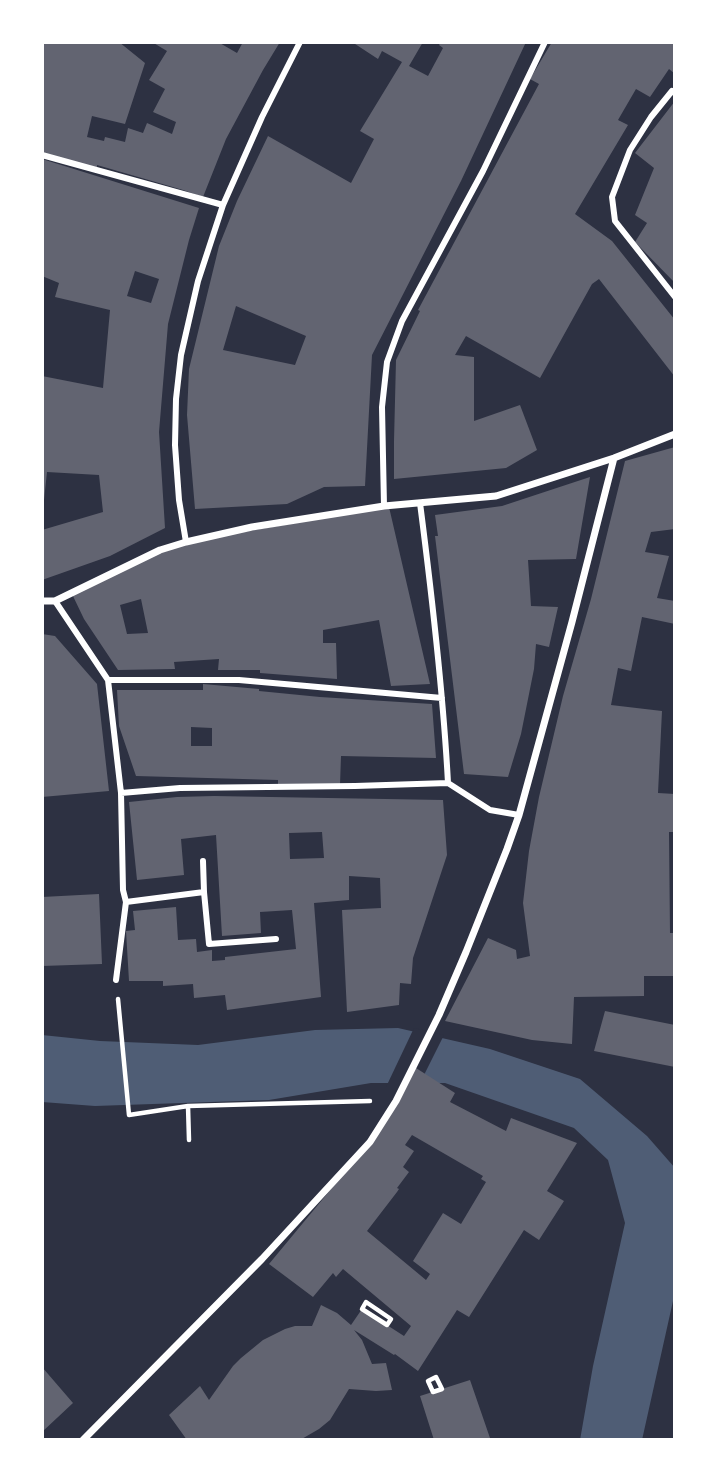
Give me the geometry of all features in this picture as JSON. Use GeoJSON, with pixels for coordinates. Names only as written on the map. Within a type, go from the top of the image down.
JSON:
{"type":"FeatureCollection","features":[{"type":"Feature","properties":{"kind":"street"},"geometry":{"type":"LineString","coordinates":[[186,542],[179,500],[175,445],[176,399],[181,355],[195,293],[223,205],[257,128],[300,42]]}},
{"type":"Feature","properties":{"kind":"street"},"geometry":{"type":"LineString","coordinates":[[384,506],[382,407],[387,362],[402,321],[483,171],[545,42]]}},
{"type":"Feature","properties":{"kind":"street"},"geometry":{"type":"LineString","coordinates":[[674,92],[651,117],[630,150],[612,197],[615,220],[675,297]]}},
{"type":"Feature","properties":{"kind":"street"},"geometry":{"type":"LineString","coordinates":[[42,155],[223,205]]}},
{"type":"Feature","properties":{"kind":"street"},"geometry":{"type":"LineString","coordinates":[[42,601],[55,601],[160,550],[186,542],[252,527],[384,506],[496,496],[614,458],[675,434]]}},
{"type":"Feature","properties":{"kind":"street"},"geometry":{"type":"LineString","coordinates":[[83,1440],[253,1269],[370,1142],[396,1101],[439,1015],[486,904],[519,815],[614,458]]}},
{"type":"Feature","properties":{"kind":"street"},"geometry":{"type":"LineString","coordinates":[[420,503],[442,698],[447,783]]}},
{"type":"Feature","properties":{"kind":"street"},"geometry":{"type":"LineString","coordinates":[[55,601],[108,680],[121,793],[123,890],[126,902],[116,981]]}},
{"type":"Feature","properties":{"kind":"street"},"geometry":{"type":"LineString","coordinates":[[108,680],[239,680],[442,698]]}},
{"type":"Feature","properties":{"kind":"street"},"geometry":{"type":"LineString","coordinates":[[121,793],[180,788],[447,783],[490,810],[519,815]]}},
{"type":"Feature","properties":{"kind":"street"},"geometry":{"type":"LineString","coordinates":[[203,861],[209,944],[276,939]]}},
{"type":"Feature","properties":{"kind":"street"},"geometry":{"type":"LineString","coordinates":[[126,902],[204,892]]}},
{"type":"Feature","properties":{"kind":"path"},"geometry":{"type":"LineString","coordinates":[[116,981],[129,1115],[188,1106],[396,1101]]}},
{"type":"Feature","properties":{"kind":"path"},"geometry":{"type":"LineString","coordinates":[[188,1106],[189,1140]]}},
{"type":"Feature","properties":{"kind":"path"},"geometry":{"type":"LineString","coordinates":[[366,1302],[391,1319],[387,1325],[362,1309],[366,1302]]}},
{"type":"Feature","properties":{"kind":"water"},"geometry":{"type":"Polygon","coordinates":[[[398,1028],[490,1049],[580,1079],[647,1136],[675,1168],[675,1292],[642,1440],[580,1440],[593,1366],[625,1223],[608,1160],[574,1128],[445,1083],[371,1083],[269,1100],[95,1106],[42,1102],[42,1035],[100,1041],[198,1045],[315,1030],[398,1028]]]}},
{"type":"Feature","properties":{"kind":"pier"},"geometry":{"type":"Polygon","coordinates":[[[414,1028],[444,1035],[418,1087],[386,1087],[414,1028]]]}},
{"type":"Feature","properties":{"kind":"building"},"geometry":{"type":"Polygon","coordinates":[[[42,42],[119,42],[145,63],[125,124],[92,116],[87,137],[104,141],[105,137],[125,142],[128,128],[143,133],[147,123],[172,134],[176,122],[153,112],[165,89],[149,80],[167,51],[152,42],[218,42],[237,53],[243,42],[280,42],[226,139],[203,197],[97,165],[97,168],[42,153],[42,42]]]}},
{"type":"Feature","properties":{"kind":"building"},"geometry":{"type":"Polygon","coordinates":[[[352,42],[423,42],[409,66],[428,76],[443,48],[439,45],[441,42],[526,42],[461,181],[372,355],[365,486],[324,487],[287,504],[195,509],[187,415],[189,369],[219,246],[237,201],[268,136],[351,183],[374,139],[360,131],[402,62],[382,51],[378,59],[352,42]],[[236,306],[223,350],[295,365],[306,336],[236,306]]]}},
{"type":"Feature","properties":{"kind":"building"},"geometry":{"type":"Polygon","coordinates":[[[552,42],[675,42],[675,74],[669,69],[650,97],[636,89],[618,120],[628,125],[575,214],[612,241],[675,320],[675,377],[599,279],[592,284],[540,378],[466,336],[455,355],[474,357],[474,421],[520,405],[537,450],[506,468],[394,479],[396,360],[420,311],[418,310],[539,84],[530,79],[552,42]]]}},
{"type":"Feature","properties":{"kind":"building"},"geometry":{"type":"Polygon","coordinates":[[[675,101],[675,283],[635,242],[647,223],[635,215],[654,168],[635,153],[675,101]]]}},
{"type":"Feature","properties":{"kind":"building"},"geometry":{"type":"Polygon","coordinates":[[[42,159],[199,208],[168,324],[159,432],[165,528],[110,556],[42,580],[42,530],[103,512],[99,475],[47,472],[42,500],[42,376],[103,388],[110,310],[55,297],[59,283],[42,276],[42,159]],[[135,271],[127,296],[151,303],[159,279],[135,271]]]}},
{"type":"Feature","properties":{"kind":"building"},"geometry":{"type":"Polygon","coordinates":[[[675,447],[675,529],[651,532],[645,552],[669,556],[657,598],[675,601],[675,624],[642,617],[631,671],[618,668],[611,705],[662,711],[658,793],[675,794],[675,832],[669,832],[670,933],[675,933],[675,976],[644,976],[644,996],[574,997],[572,1044],[532,1040],[445,1021],[488,938],[516,950],[517,959],[530,956],[523,903],[539,797],[625,461],[675,447]]]}},
{"type":"Feature","properties":{"kind":"building"},"geometry":{"type":"Polygon","coordinates":[[[590,477],[576,559],[528,560],[531,606],[558,607],[549,647],[536,644],[534,669],[521,734],[508,777],[464,774],[435,536],[438,536],[435,515],[502,506],[590,477]]]}},
{"type":"Feature","properties":{"kind":"building"},"geometry":{"type":"Polygon","coordinates":[[[389,507],[430,684],[391,686],[379,620],[323,630],[323,643],[336,643],[337,679],[260,673],[260,670],[218,670],[219,659],[174,662],[175,669],[118,670],[84,619],[72,594],[157,553],[208,538],[389,507]],[[141,599],[120,605],[127,634],[148,633],[141,599]]]}},
{"type":"Feature","properties":{"kind":"building"},"geometry":{"type":"Polygon","coordinates":[[[42,634],[55,636],[97,684],[109,791],[42,797],[42,634]]]}},
{"type":"Feature","properties":{"kind":"building"},"geometry":{"type":"Polygon","coordinates":[[[203,684],[320,697],[432,704],[436,758],[341,756],[340,785],[278,784],[278,780],[136,776],[119,726],[117,690],[203,690],[203,684]],[[191,727],[191,746],[212,746],[212,728],[191,727]]]}},
{"type":"Feature","properties":{"kind":"building"},"geometry":{"type":"Polygon","coordinates":[[[177,797],[443,800],[447,855],[413,958],[411,984],[400,983],[399,1005],[347,1012],[342,910],[381,908],[380,878],[349,876],[349,900],[314,903],[321,997],[227,1010],[225,995],[194,998],[193,984],[163,986],[163,981],[129,981],[126,931],[135,930],[133,911],[176,907],[178,940],[196,939],[197,952],[212,950],[212,961],[225,960],[225,957],[296,949],[292,910],[260,912],[261,933],[222,936],[216,835],[181,839],[184,875],[137,880],[129,802],[177,797]],[[322,832],[289,833],[290,859],[324,858],[322,832]]]}},
{"type":"Feature","properties":{"kind":"building"},"geometry":{"type":"Polygon","coordinates":[[[99,894],[102,964],[42,966],[42,897],[99,894]]]}},
{"type":"Feature","properties":{"kind":"building"},"geometry":{"type":"Polygon","coordinates":[[[605,1011],[675,1025],[675,1067],[594,1051],[605,1011]]]}},
{"type":"Feature","properties":{"kind":"building"},"geometry":{"type":"Polygon","coordinates":[[[416,1068],[455,1093],[450,1102],[506,1131],[511,1118],[577,1143],[547,1191],[564,1201],[539,1240],[524,1230],[469,1317],[457,1310],[418,1371],[354,1330],[362,1340],[372,1364],[386,1363],[392,1390],[349,1389],[330,1420],[300,1440],[187,1440],[169,1415],[200,1386],[209,1400],[233,1366],[263,1340],[295,1326],[312,1326],[321,1305],[337,1313],[351,1325],[362,1309],[404,1336],[411,1326],[343,1269],[336,1277],[333,1273],[313,1297],[269,1264],[370,1142],[416,1068]],[[412,1135],[405,1145],[414,1151],[403,1167],[409,1172],[367,1231],[426,1280],[430,1274],[413,1261],[443,1213],[461,1224],[486,1182],[481,1179],[483,1176],[412,1135]]]}},
{"type":"Feature","properties":{"kind":"building"},"geometry":{"type":"Polygon","coordinates":[[[42,1367],[73,1403],[42,1432],[42,1367]]]}},
{"type":"Feature","properties":{"kind":"building"},"geometry":{"type":"Polygon","coordinates":[[[470,1380],[490,1438],[434,1440],[420,1396],[470,1380]]]}}]}
